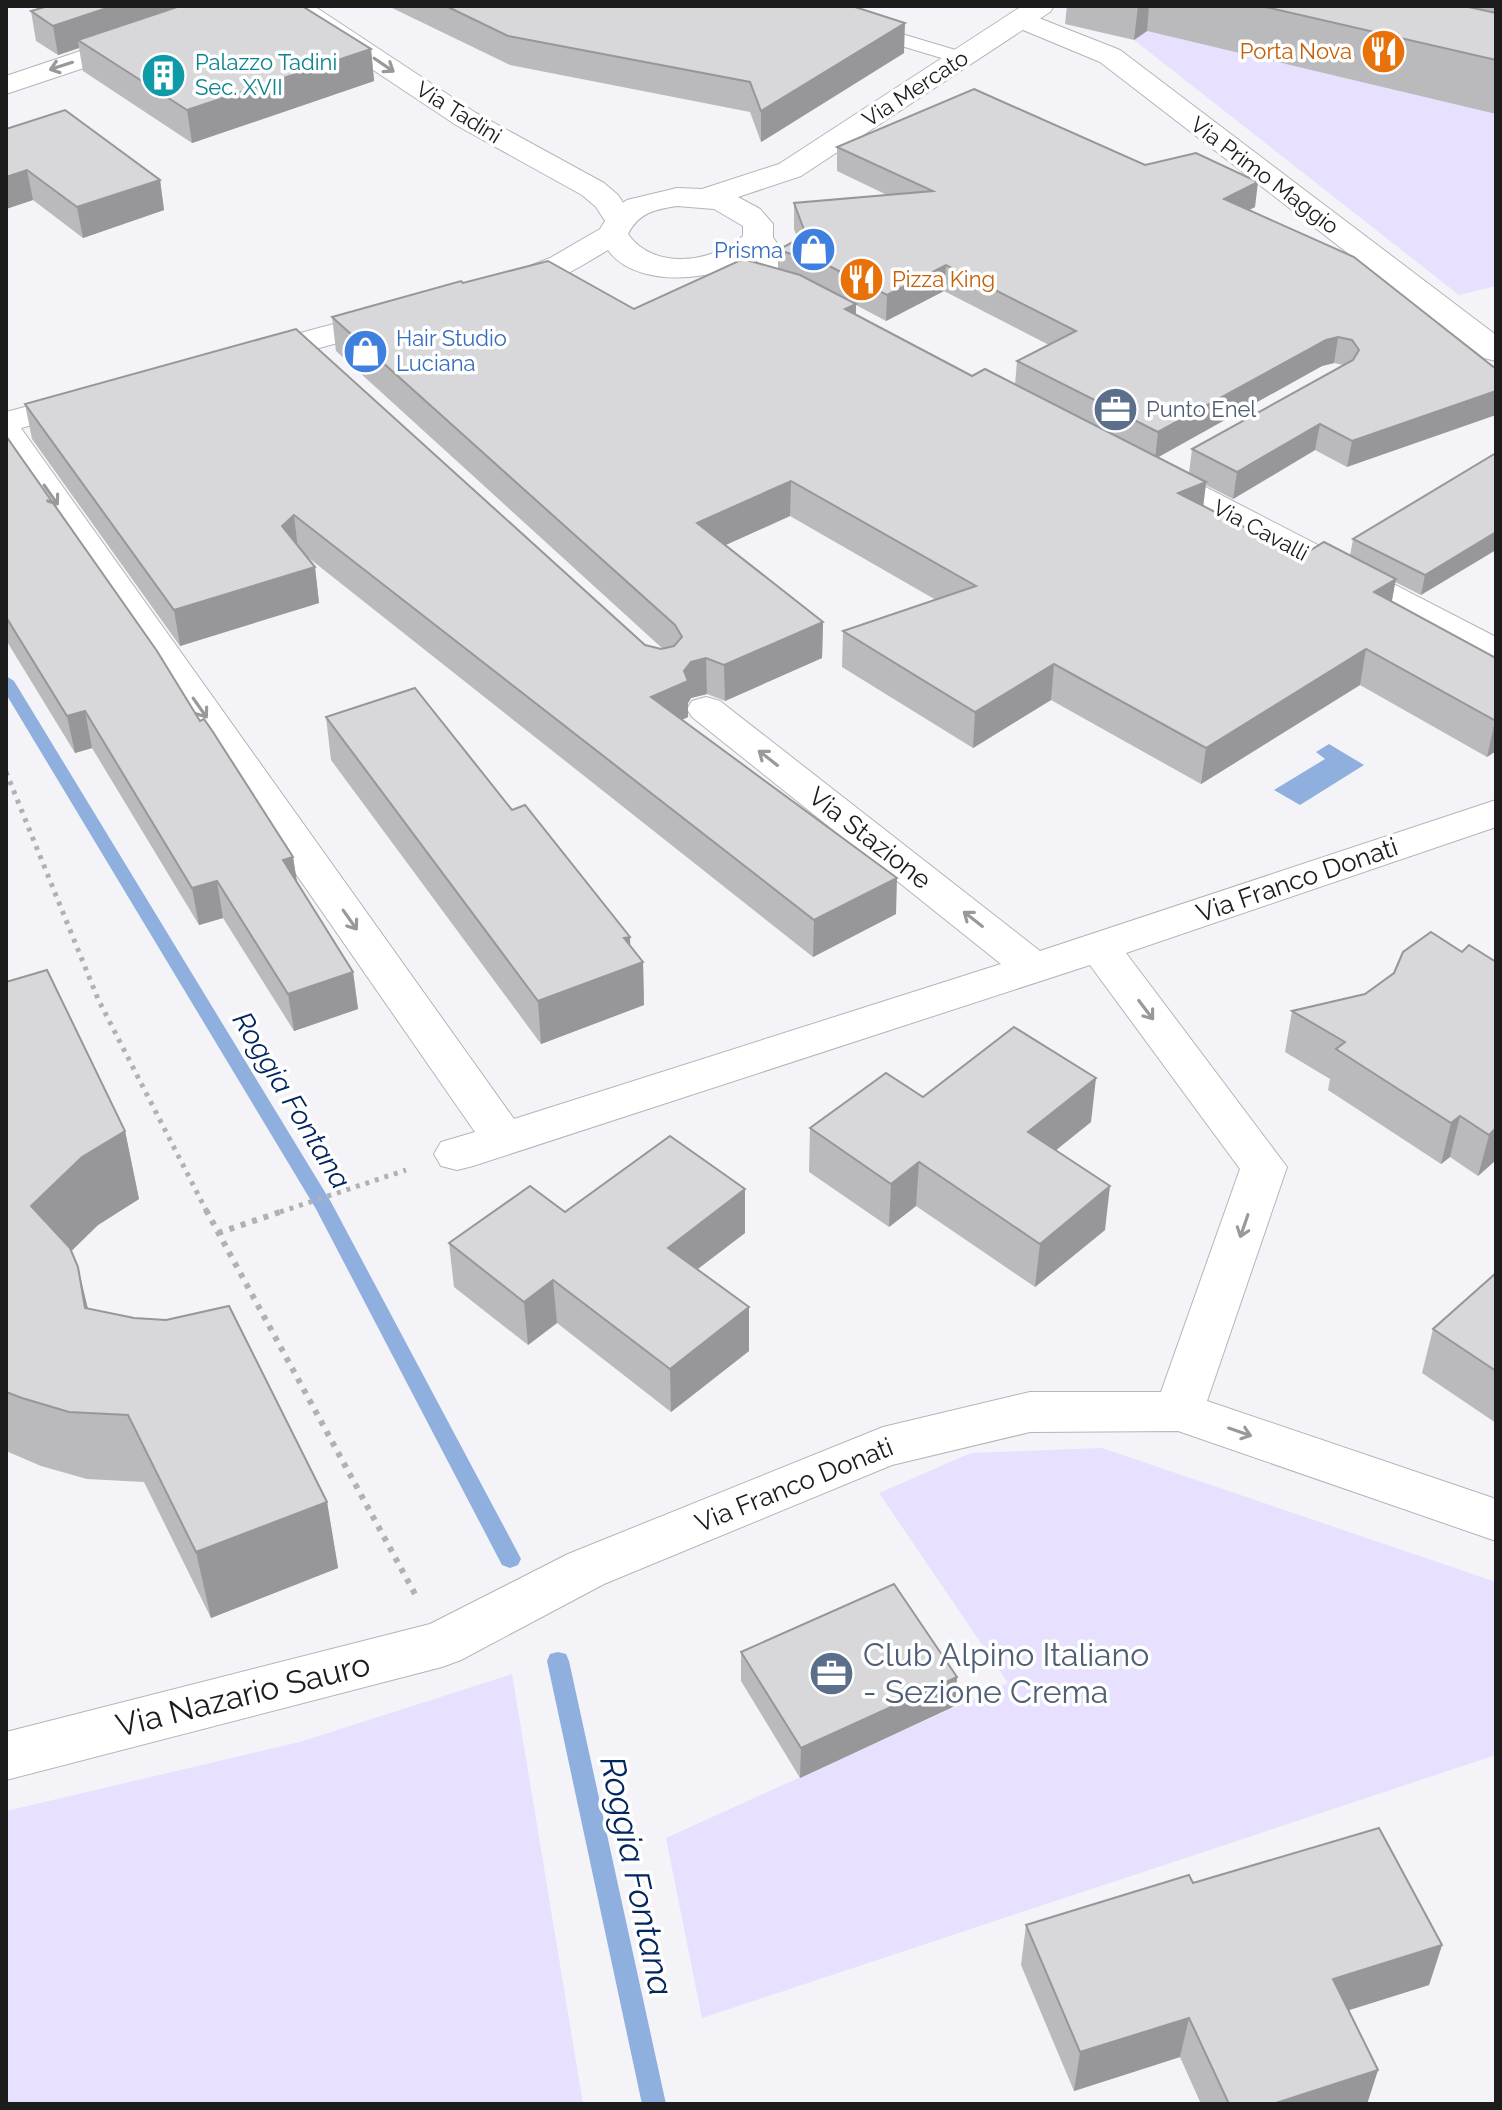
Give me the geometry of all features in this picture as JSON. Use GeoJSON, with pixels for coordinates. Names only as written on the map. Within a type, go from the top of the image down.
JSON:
{"type":"FeatureCollection","features":[{"type":"Feature","properties":{"kind":"street"},"geometry":{"type":"LineString","coordinates":[[6,85],[241,6]]}},
{"type":"Feature","properties":{"kind":"street","name":"Via Tadini"},"geometry":{"type":"LineString","coordinates":[[296,6],[466,119],[593,189],[607,201],[625,252],[643,262],[691,267]]}},
{"type":"Feature","properties":{"kind":"street","name":"Via Mercato"},"geometry":{"type":"LineString","coordinates":[[706,198],[790,170],[1031,12]]}},
{"type":"Feature","properties":{"kind":"street","name":"Via Primo Maggio"},"geometry":{"type":"LineString","coordinates":[[1031,12],[1110,56],[1496,351]]}},
{"type":"Feature","properties":{"kind":"street","name":"Via Mercato"},"geometry":{"type":"LineString","coordinates":[[758,231],[790,170]]}},
{"type":"Feature","properties":{"kind":"street"},"geometry":{"type":"LineString","coordinates":[[691,267],[826,306],[784,275],[748,212],[729,203],[706,198],[653,201],[632,208],[616,226],[561,265],[492,291],[731,260],[748,251],[758,231]]}},
{"type":"Feature","properties":{"kind":"street"},"geometry":{"type":"LineString","coordinates":[[228,362],[419,311]]}},
{"type":"Feature","properties":{"kind":"street"},"geometry":{"type":"LineString","coordinates":[[302,342],[328,366]]}},
{"type":"Feature","properties":{"kind":"street"},"geometry":{"type":"LineString","coordinates":[[6,422],[110,394]]}},
{"type":"Feature","properties":{"kind":"street"},"geometry":{"type":"LineString","coordinates":[[6,431],[503,1138]]}},
{"type":"Feature","properties":{"kind":"street","name":"Via Cavalli"},"geometry":{"type":"LineString","coordinates":[[1116,454],[1171,468],[1496,652]]}},
{"type":"Feature","properties":{"kind":"street","name":"Via Stazione"},"geometry":{"type":"LineString","coordinates":[[706,709],[1034,968]]}},
{"type":"Feature","properties":{"kind":"street","name":"Via Franco Donati"},"geometry":{"type":"LineString","coordinates":[[457,1154],[1099,947],[1496,813]]}},
{"type":"Feature","properties":{"kind":"street"},"geometry":{"type":"LineString","coordinates":[[1099,947],[1264,1167],[1179,1411]]}},
{"type":"Feature","properties":{"kind":"street","name":"Via Franco Donati"},"geometry":{"type":"LineString","coordinates":[[459,1635],[586,1569],[883,1447],[1030,1412],[1179,1411],[1496,1520]]}},
{"type":"Feature","properties":{"kind":"street","name":"Via Nazario Sauro"},"geometry":{"type":"LineString","coordinates":[[6,1756],[459,1635]]}},
{"type":"Feature","properties":{"kind":"lane"},"geometry":{"type":"LineString","coordinates":[[788,6],[962,58]]}},
{"type":"Feature","properties":{"kind":"path"},"geometry":{"type":"LineString","coordinates":[[6,772],[98,999],[218,1233],[459,1635]]}},
{"type":"Feature","properties":{"kind":"path"},"geometry":{"type":"LineString","coordinates":[[218,1233],[457,1154]]}},
{"type":"Feature","properties":{"kind":"shaded area"},"geometry":{"type":"Polygon","coordinates":[[[1147,31],[1496,114],[1496,286],[1459,295],[1134,40],[1147,31]]]}},
{"type":"Feature","properties":{"kind":"shaded area"},"geometry":{"type":"Polygon","coordinates":[[[1102,1448],[1496,1582],[1496,1755],[702,2018],[666,1838],[1008,1683],[879,1493],[971,1453],[1102,1448]]]}},
{"type":"Feature","properties":{"kind":"shaded area"},"geometry":{"type":"Polygon","coordinates":[[[512,1674],[583,2104],[6,2104],[6,1811],[300,1742],[512,1674]]]}},
{"type":"Feature","properties":{"kind":"water"},"geometry":{"type":"Polygon","coordinates":[[[1329,744],[1364,765],[1300,805],[1274,790],[1325,759],[1316,752],[1329,744]]]}},
{"type":"Feature","properties":{"kind":"building"},"geometry":{"type":"Polygon","coordinates":[[[48,6],[113,6],[53,26],[31,11],[48,6]]]}},
{"type":"Feature","properties":{"kind":"building"},"geometry":{"type":"Polygon","coordinates":[[[180,6],[302,6],[371,49],[187,110],[78,40],[180,6]]]}},
{"type":"Feature","properties":{"kind":"building"},"geometry":{"type":"Polygon","coordinates":[[[446,6],[852,6],[905,23],[761,111],[750,82],[508,36],[446,6]]]}},
{"type":"Feature","properties":{"kind":"building"},"geometry":{"type":"Polygon","coordinates":[[[1261,6],[1464,6],[1496,13],[1496,60],[1261,6]]]}},
{"type":"Feature","properties":{"kind":"building"},"geometry":{"type":"Polygon","coordinates":[[[974,89],[1145,165],[1196,153],[1258,182],[1224,199],[1354,257],[1496,369],[1496,391],[1352,441],[1320,424],[1237,472],[1192,449],[1353,360],[1359,350],[1352,340],[1338,337],[1326,340],[1158,432],[1017,361],[1076,331],[946,265],[887,295],[825,264],[778,250],[806,235],[794,203],[933,191],[837,147],[974,89]]]}},
{"type":"Feature","properties":{"kind":"building"},"geometry":{"type":"Polygon","coordinates":[[[65,110],[160,180],[77,207],[27,170],[6,177],[6,129],[65,110]]]}},
{"type":"Feature","properties":{"kind":"building"},"geometry":{"type":"Polygon","coordinates":[[[743,259],[800,275],[856,304],[845,309],[972,376],[985,369],[1206,482],[1178,493],[1301,556],[1324,542],[1396,579],[1374,592],[1496,658],[1496,721],[1366,649],[1206,748],[1054,664],[975,712],[843,631],[976,586],[791,481],[697,523],[823,622],[724,665],[706,658],[691,662],[684,671],[688,681],[651,697],[897,878],[814,920],[294,515],[282,526],[315,567],[174,610],[25,404],[296,329],[645,645],[661,649],[674,646],[682,637],[675,625],[332,317],[461,281],[548,261],[634,309],[743,259]]]}},
{"type":"Feature","properties":{"kind":"building"},"geometry":{"type":"Polygon","coordinates":[[[6,436],[157,651],[200,721],[204,719],[213,732],[293,857],[283,860],[353,972],[288,994],[217,881],[192,888],[85,711],[67,716],[6,617],[6,436]]]}},
{"type":"Feature","properties":{"kind":"building"},"geometry":{"type":"Polygon","coordinates":[[[1496,453],[1496,532],[1425,575],[1353,539],[1496,453]]]}},
{"type":"Feature","properties":{"kind":"building"},"geometry":{"type":"Polygon","coordinates":[[[415,688],[512,810],[525,805],[630,937],[624,938],[643,962],[538,1001],[326,717],[415,688]]]}},
{"type":"Feature","properties":{"kind":"building"},"geometry":{"type":"Polygon","coordinates":[[[1431,932],[1462,952],[1469,945],[1496,962],[1496,1128],[1489,1135],[1460,1116],[1451,1123],[1336,1049],[1345,1042],[1292,1011],[1365,994],[1394,973],[1403,952],[1431,932]]]}},
{"type":"Feature","properties":{"kind":"building"},"geometry":{"type":"Polygon","coordinates":[[[47,970],[125,1131],[82,1157],[31,1206],[70,1248],[78,1267],[85,1308],[134,1318],[166,1320],[229,1306],[327,1502],[196,1552],[128,1415],[69,1412],[6,1392],[6,982],[47,970]]]}},
{"type":"Feature","properties":{"kind":"building"},"geometry":{"type":"Polygon","coordinates":[[[1014,1027],[1096,1078],[1028,1132],[1110,1186],[1040,1244],[919,1162],[891,1184],[810,1128],[886,1073],[923,1097],[1014,1027]]]}},
{"type":"Feature","properties":{"kind":"building"},"geometry":{"type":"Polygon","coordinates":[[[670,1136],[745,1189],[668,1248],[749,1307],[670,1369],[553,1280],[524,1302],[449,1243],[530,1186],[565,1212],[670,1136]]]}},
{"type":"Feature","properties":{"kind":"building"},"geometry":{"type":"Polygon","coordinates":[[[1496,1273],[1496,1371],[1433,1329],[1496,1273]]]}},
{"type":"Feature","properties":{"kind":"building"},"geometry":{"type":"Polygon","coordinates":[[[894,1584],[957,1677],[801,1748],[741,1652],[894,1584]]]}},
{"type":"Feature","properties":{"kind":"building"},"geometry":{"type":"Polygon","coordinates":[[[1379,1828],[1442,1945],[1333,1979],[1378,2070],[1273,2104],[1229,2104],[1189,2018],[1080,2052],[1026,1925],[1189,1875],[1193,1883],[1379,1828]]]}},
{"type":"Feature","properties":{"kind":"waterway","name":"Roggia Fontana"},"geometry":{"type":"LineString","coordinates":[[6,681],[324,1207],[510,1559]]}},
{"type":"Feature","properties":{"kind":"waterway","name":"Roggia Fontana"},"geometry":{"type":"LineString","coordinates":[[558,1661],[654,2104]]}},
{"type":"Feature","properties":{"kind":"place","name":"Porta Nova"},"geometry":{"type":"Point","coordinates":[1383,51]}},
{"type":"Feature","properties":{"kind":"place","name":"Palazzo Tadini Sec. XVII"},"geometry":{"type":"Point","coordinates":[164,75]}},
{"type":"Feature","properties":{"kind":"place","name":"Prisma"},"geometry":{"type":"Point","coordinates":[814,250]}},
{"type":"Feature","properties":{"kind":"place","name":"Pizza King"},"geometry":{"type":"Point","coordinates":[861,279]}},
{"type":"Feature","properties":{"kind":"place","name":"Hair Studio Luciana"},"geometry":{"type":"Point","coordinates":[365,351]}},
{"type":"Feature","properties":{"kind":"place","name":"Punto Enel"},"geometry":{"type":"Point","coordinates":[1115,409]}},
{"type":"Feature","properties":{"kind":"place","name":"Club Alpino Italiano - Sezione Crema"},"geometry":{"type":"Point","coordinates":[832,1673]}}]}
